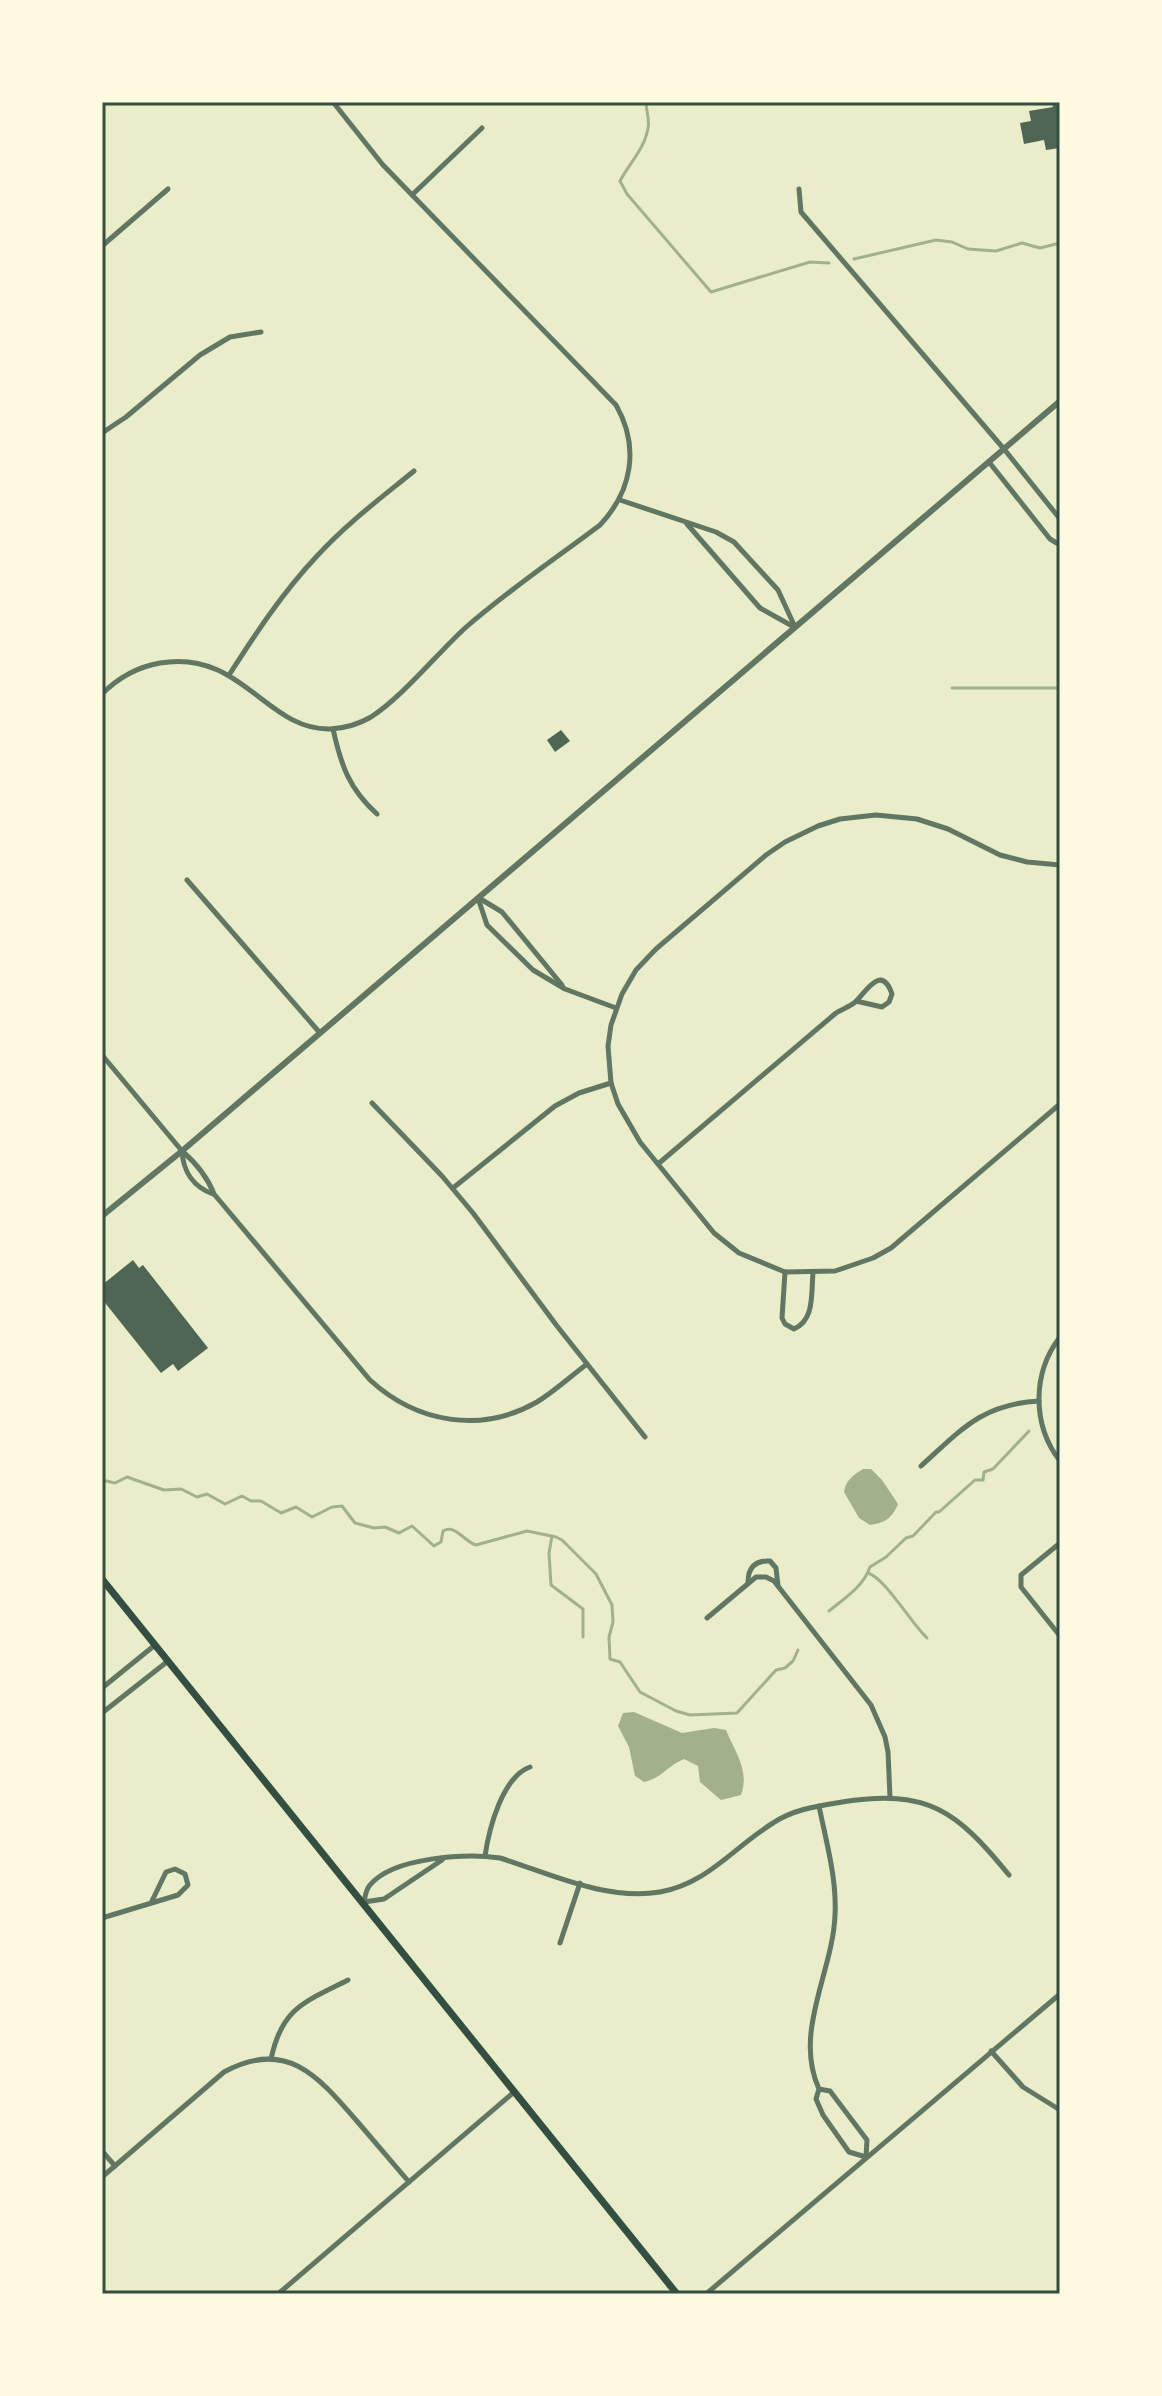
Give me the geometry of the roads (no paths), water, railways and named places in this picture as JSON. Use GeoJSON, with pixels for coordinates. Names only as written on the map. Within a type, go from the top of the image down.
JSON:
{"type":"FeatureCollection","features":[{"type":"Feature","properties":{"kind":"main road"},"geometry":{"type":"LineString","coordinates":[[102,1579],[677,2294]]}},
{"type":"Feature","properties":{"kind":"street"},"geometry":{"type":"LineString","coordinates":[[102,694],[127,674],[168,662],[204,665],[229,675],[294,720],[333,729],[358,724],[379,711],[474,620],[600,525],[620,500],[629,477],[631,453],[627,428],[616,405],[412,195],[358,136],[333,102]]}},
{"type":"Feature","properties":{"kind":"street"},"geometry":{"type":"LineString","coordinates":[[412,195],[482,128]]}},
{"type":"Feature","properties":{"kind":"street"},"geometry":{"type":"LineString","coordinates":[[102,246],[168,189]]}},
{"type":"Feature","properties":{"kind":"street"},"geometry":{"type":"LineString","coordinates":[[799,189],[801,212],[1060,519]]}},
{"type":"Feature","properties":{"kind":"street"},"geometry":{"type":"LineString","coordinates":[[102,433],[126,417],[200,355],[230,337],[261,332]]}},
{"type":"Feature","properties":{"kind":"street"},"geometry":{"type":"LineString","coordinates":[[102,1216],[1060,401]]}},
{"type":"Feature","properties":{"kind":"street"},"geometry":{"type":"LineString","coordinates":[[989,462],[1050,539],[1060,545]]}},
{"type":"Feature","properties":{"kind":"street"},"geometry":{"type":"LineString","coordinates":[[229,675],[266,618],[319,554],[361,514],[414,471]]}},
{"type":"Feature","properties":{"kind":"street"},"geometry":{"type":"LineString","coordinates":[[620,500],[716,532],[734,542],[778,590],[795,627]]}},
{"type":"Feature","properties":{"kind":"street"},"geometry":{"type":"LineString","coordinates":[[686,523],[760,608],[795,627]]}},
{"type":"Feature","properties":{"kind":"street"},"geometry":{"type":"LineString","coordinates":[[333,729],[348,778],[359,797],[377,814]]}},
{"type":"Feature","properties":{"kind":"street"},"geometry":{"type":"LineString","coordinates":[[1060,865],[1027,862],[1000,855],[948,829],[917,819],[876,815],[840,819],[818,826],[793,837],[766,855],[656,949],[629,980],[616,1008],[608,1046],[611,1083],[628,1124],[658,1164],[723,1241],[746,1257],[785,1272],[813,1273],[855,1266],[891,1248],[1060,1104]]}},
{"type":"Feature","properties":{"kind":"street"},"geometry":{"type":"LineString","coordinates":[[187,880],[320,1033]]}},
{"type":"Feature","properties":{"kind":"street"},"geometry":{"type":"LineString","coordinates":[[478,897],[487,925],[533,970],[565,989],[616,1008]]}},
{"type":"Feature","properties":{"kind":"street"},"geometry":{"type":"LineString","coordinates":[[478,897],[502,912],[565,989]]}},
{"type":"Feature","properties":{"kind":"street"},"geometry":{"type":"LineString","coordinates":[[658,1164],[836,1013],[856,1001],[868,985],[876,981],[890,987],[892,994],[889,1002],[882,1007],[856,1001]]}},
{"type":"Feature","properties":{"kind":"street"},"geometry":{"type":"LineString","coordinates":[[102,1055],[370,1380],[406,1406],[420,1413],[451,1420],[495,1418],[539,1401],[587,1364]]}},
{"type":"Feature","properties":{"kind":"street"},"geometry":{"type":"LineString","coordinates":[[453,1188],[555,1106],[579,1093],[611,1083]]}},
{"type":"Feature","properties":{"kind":"street"},"geometry":{"type":"LineString","coordinates":[[372,1103],[453,1188],[645,1437]]}},
{"type":"Feature","properties":{"kind":"street"},"geometry":{"type":"LineString","coordinates":[[182,1151],[183,1167],[201,1189],[214,1194]]}},
{"type":"Feature","properties":{"kind":"street"},"geometry":{"type":"LineString","coordinates":[[785,1272],[782,1318],[794,1329],[808,1318],[813,1273]]}},
{"type":"Feature","properties":{"kind":"street"},"geometry":{"type":"LineString","coordinates":[[1060,1337],[1046,1358],[1039,1382],[1045,1437],[1060,1461]]}},
{"type":"Feature","properties":{"kind":"street"},"geometry":{"type":"LineString","coordinates":[[921,1466],[965,1427],[992,1409],[1018,1402],[1039,1401]]}},
{"type":"Feature","properties":{"kind":"street"},"geometry":{"type":"LineString","coordinates":[[1060,1543],[1021,1575],[1021,1587],[1060,1636]]}},
{"type":"Feature","properties":{"kind":"street"},"geometry":{"type":"LineString","coordinates":[[748,1582],[753,1565],[770,1561],[776,1568],[778,1587]]}},
{"type":"Feature","properties":{"kind":"street"},"geometry":{"type":"LineString","coordinates":[[707,1618],[756,1577],[766,1577],[778,1587],[871,1705],[885,1737],[890,1797]]}},
{"type":"Feature","properties":{"kind":"street"},"geometry":{"type":"LineString","coordinates":[[102,1688],[155,1645]]}},
{"type":"Feature","properties":{"kind":"street"},"geometry":{"type":"LineString","coordinates":[[102,1713],[168,1661]]}},
{"type":"Feature","properties":{"kind":"street"},"geometry":{"type":"LineString","coordinates":[[485,1856],[488,1833],[499,1804],[520,1771],[530,1767]]}},
{"type":"Feature","properties":{"kind":"street"},"geometry":{"type":"LineString","coordinates":[[442,1860],[384,1899],[364,1902],[368,1886],[394,1867],[442,1860],[485,1856],[601,1890],[631,1894],[662,1892],[714,1870],[775,1821],[796,1811],[890,1797],[931,1807],[960,1822],[1009,1875]]}},
{"type":"Feature","properties":{"kind":"street"},"geometry":{"type":"LineString","coordinates":[[819,1806],[831,1870],[835,1914],[812,2023],[813,2075],[819,2089],[816,2099],[823,2115],[849,2152],[866,2157]]}},
{"type":"Feature","properties":{"kind":"street"},"geometry":{"type":"LineString","coordinates":[[102,1918],[151,1903],[182,1893],[188,1885],[185,1874],[175,1869],[166,1872],[151,1903]]}},
{"type":"Feature","properties":{"kind":"street"},"geometry":{"type":"LineString","coordinates":[[560,1943],[580,1883]]}},
{"type":"Feature","properties":{"kind":"street"},"geometry":{"type":"LineString","coordinates":[[271,2059],[276,2036],[293,2012],[301,2004],[348,1980]]}},
{"type":"Feature","properties":{"kind":"street"},"geometry":{"type":"LineString","coordinates":[[706,2294],[1060,1994]]}},
{"type":"Feature","properties":{"kind":"street"},"geometry":{"type":"LineString","coordinates":[[991,2051],[1023,2087],[1060,2110]]}},
{"type":"Feature","properties":{"kind":"street"},"geometry":{"type":"LineString","coordinates":[[102,2177],[224,2072],[246,2062],[271,2059],[296,2064],[321,2080],[409,2182]]}},
{"type":"Feature","properties":{"kind":"street"},"geometry":{"type":"LineString","coordinates":[[819,2089],[830,2091],[867,2140],[866,2157]]}},
{"type":"Feature","properties":{"kind":"street"},"geometry":{"type":"LineString","coordinates":[[278,2294],[514,2092]]}},
{"type":"Feature","properties":{"kind":"street"},"geometry":{"type":"LineString","coordinates":[[102,2151],[115,2166]]}},
{"type":"Feature","properties":{"kind":"waterway"},"geometry":{"type":"LineString","coordinates":[[646,102],[649,122],[646,135],[620,181],[627,194],[711,292],[810,262],[829,263]]}},
{"type":"Feature","properties":{"kind":"waterway"},"geometry":{"type":"LineString","coordinates":[[854,259],[936,240],[952,242],[968,249],[996,251],[1022,243],[1040,248],[1060,243]]}},
{"type":"Feature","properties":{"kind":"waterway"},"geometry":{"type":"LineString","coordinates":[[952,688],[1060,688]]}},
{"type":"Feature","properties":{"kind":"waterway"},"geometry":{"type":"LineString","coordinates":[[829,1611],[858,1586],[870,1567],[906,1538],[913,1536],[975,1480],[983,1480],[984,1472],[993,1469],[1029,1431]]}},
{"type":"Feature","properties":{"kind":"waterway"},"geometry":{"type":"LineString","coordinates":[[102,1480],[115,1483],[127,1477],[164,1490],[181,1489],[197,1497],[207,1494],[225,1504],[242,1496],[251,1501],[261,1501],[281,1513],[296,1507],[312,1517],[332,1507],[342,1506],[355,1523],[374,1528],[385,1527],[399,1533],[412,1526],[434,1546],[441,1542],[443,1531],[448,1529],[476,1545],[527,1531],[556,1537],[596,1574],[612,1605],[610,1659],[620,1662],[640,1692],[690,1715],[737,1713],[776,1670],[785,1668],[793,1661],[798,1650]]}},
{"type":"Feature","properties":{"kind":"waterway"},"geometry":{"type":"LineString","coordinates":[[552,1536],[549,1553],[551,1585],[583,1609],[583,1637]]}},
{"type":"Feature","properties":{"kind":"waterway"},"geometry":{"type":"LineString","coordinates":[[868,1573],[882,1583],[927,1638]]}}]}
